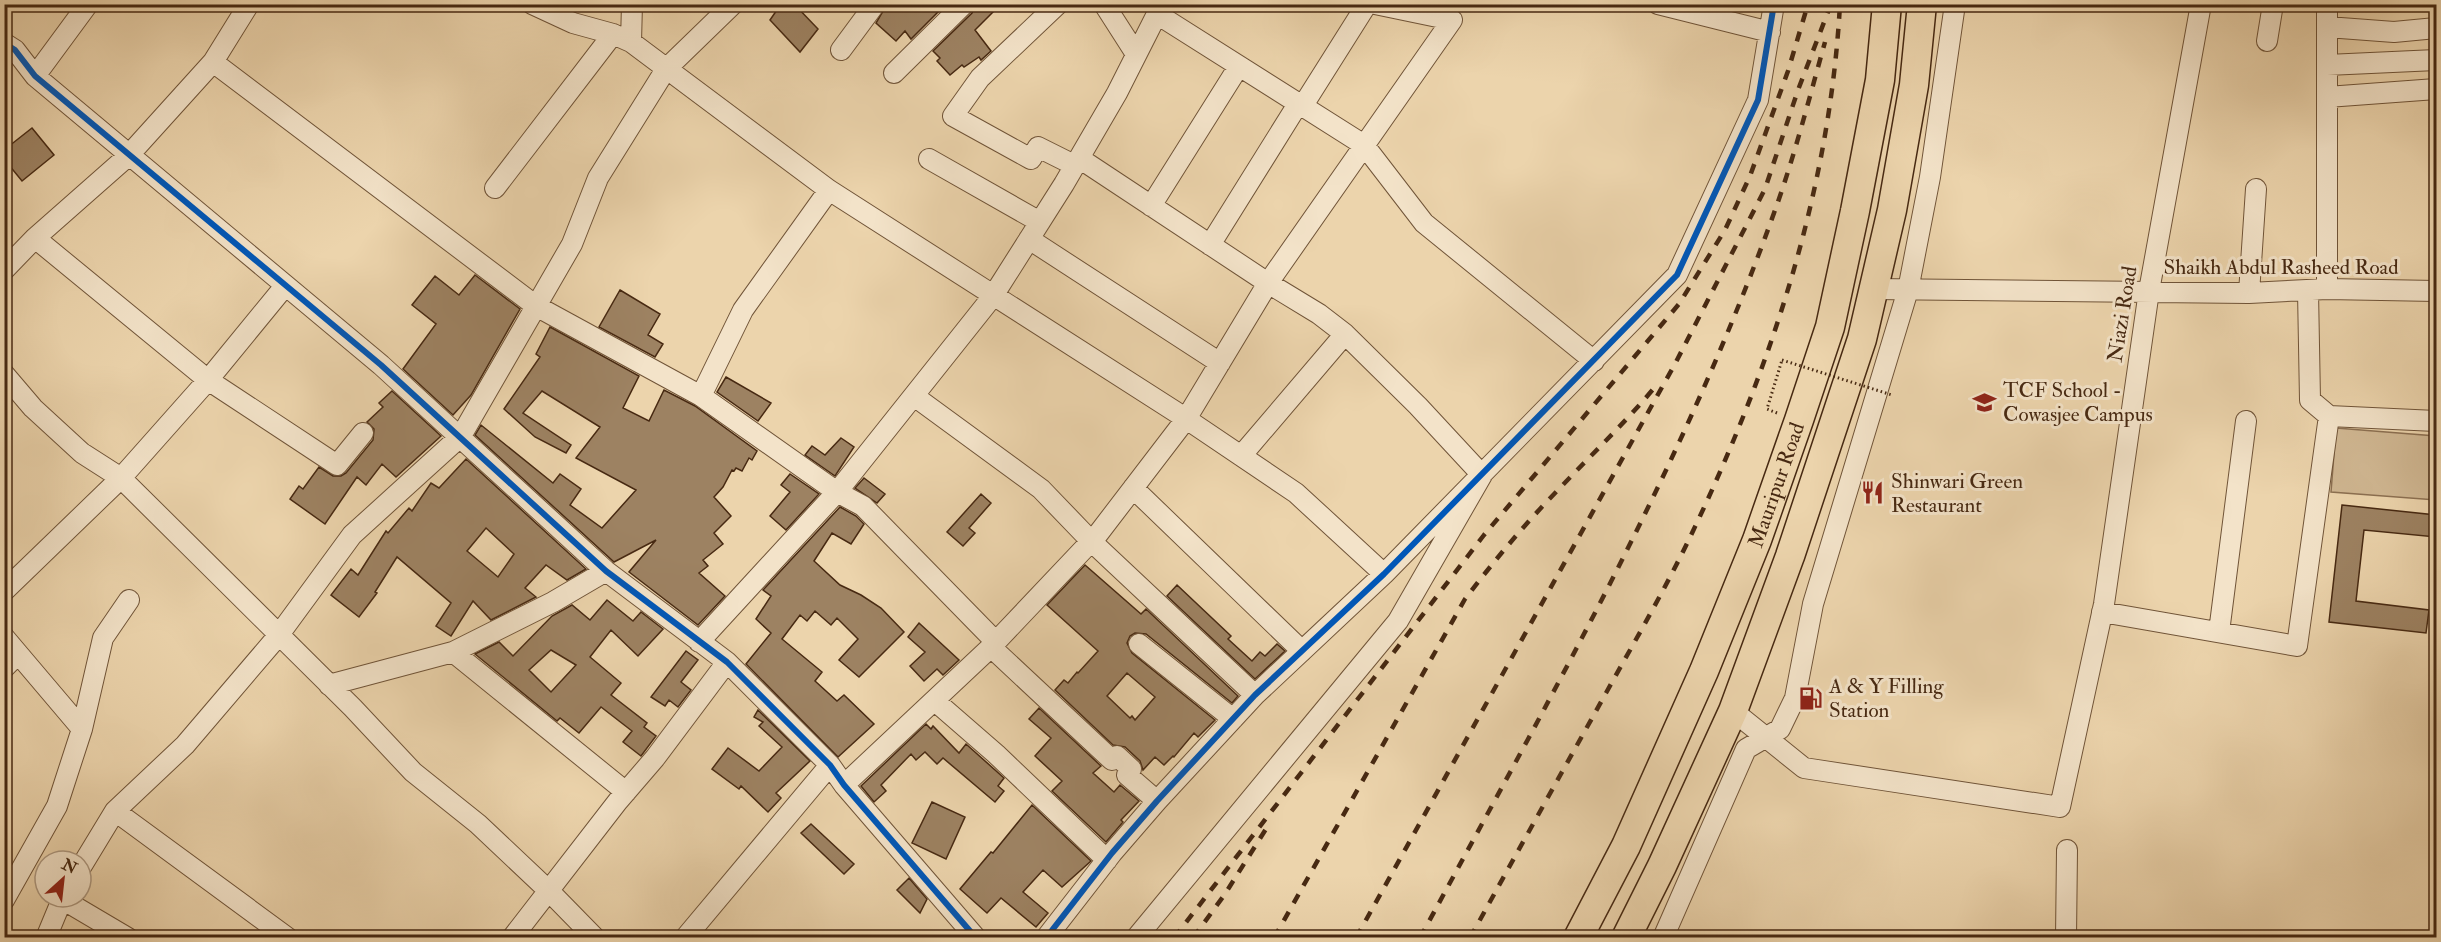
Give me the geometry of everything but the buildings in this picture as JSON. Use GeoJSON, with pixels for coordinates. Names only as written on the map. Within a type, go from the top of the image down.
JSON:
{"type":"FeatureCollection","features":[{"type":"Feature","properties":{"kind":"highway","name":"Mauripur Road"},"geometry":{"type":"LineString","coordinates":[[1578,938],[1626,846],[1704,671],[1757,540],[1830,327],[1880,80],[1887,4]]}},
{"type":"Feature","properties":{"kind":"highway","name":"Mauripur Road"},"geometry":{"type":"LineString","coordinates":[[1626,938],[1662,866],[1733,711],[1790,555],[1862,339],[1892,210],[1914,85],[1922,4]]}},
{"type":"Feature","properties":{"kind":"street"},"geometry":{"type":"LineString","coordinates":[[34,76],[88,4]]}},
{"type":"Feature","properties":{"kind":"street"},"geometry":{"type":"LineString","coordinates":[[532,4],[572,14],[622,38],[829,190],[1186,419],[1296,493],[1384,574]]}},
{"type":"Feature","properties":{"kind":"street"},"geometry":{"type":"LineString","coordinates":[[495,188],[622,38],[632,4]]}},
{"type":"Feature","properties":{"kind":"street"},"geometry":{"type":"LineString","coordinates":[[92,849],[115,810],[185,745],[278,636],[352,535],[461,436],[572,244],[598,178],[666,69],[733,4]]}},
{"type":"Feature","properties":{"kind":"street"},"geometry":{"type":"LineString","coordinates":[[841,50],[875,4]]}},
{"type":"Feature","properties":{"kind":"street"},"geometry":{"type":"LineString","coordinates":[[894,73],[964,4]]}},
{"type":"Feature","properties":{"kind":"street"},"geometry":{"type":"LineString","coordinates":[[1058,4],[980,78],[953,116],[1030,159],[1038,147],[1076,162],[1151,206],[1268,283],[1320,314],[1345,334],[1418,405],[1482,475]]}},
{"type":"Feature","properties":{"kind":"street"},"geometry":{"type":"LineString","coordinates":[[1104,4],[1136,54]]}},
{"type":"Feature","properties":{"kind":"street"},"geometry":{"type":"LineString","coordinates":[[1210,245],[1366,4]]}},
{"type":"Feature","properties":{"kind":"street"},"geometry":{"type":"LineString","coordinates":[[844,785],[993,645],[1091,541],[1186,419],[1268,283],[1452,20],[1375,4]]}},
{"type":"Feature","properties":{"kind":"street"},"geometry":{"type":"LineString","coordinates":[[1658,4],[1770,32]]}},
{"type":"Feature","properties":{"kind":"street"},"geometry":{"type":"LineString","coordinates":[[1046,938],[1157,801],[1255,695],[1384,574],[1677,274],[1758,100],[1774,4]]}},
{"type":"Feature","properties":{"kind":"street"},"geometry":{"type":"LineString","coordinates":[[1662,938],[1746,749],[1780,729],[1795,698],[1813,604],[1908,290],[1930,177],[1955,4]]}},
{"type":"Feature","properties":{"kind":"street","name":"Niazi Road"},"geometry":{"type":"LineString","coordinates":[[1767,738],[1804,768],[2060,807],[2102,612],[2149,291],[2201,4]]}},
{"type":"Feature","properties":{"kind":"street"},"geometry":{"type":"LineString","coordinates":[[2267,40],[2273,4]]}},
{"type":"Feature","properties":{"kind":"street"},"geometry":{"type":"LineString","coordinates":[[2327,4],[2327,97],[2318,290],[2310,400],[2329,416],[2436,421]]}},
{"type":"Feature","properties":{"kind":"street"},"geometry":{"type":"LineString","coordinates":[[4,270],[35,238],[128,156],[213,62],[240,9]]}},
{"type":"Feature","properties":{"kind":"street"},"geometry":{"type":"LineString","coordinates":[[699,642],[837,492],[993,296],[1076,162],[1159,9],[1239,66],[1364,145],[1424,223],[1594,361]]}},
{"type":"Feature","properties":{"kind":"street"},"geometry":{"type":"LineString","coordinates":[[2327,27],[2394,32],[2436,28]]}},
{"type":"Feature","properties":{"kind":"street"},"geometry":{"type":"LineString","coordinates":[[4,43],[15,50],[34,76],[381,365],[606,571],[727,662],[830,765],[844,785],[976,938]]}},
{"type":"Feature","properties":{"kind":"street"},"geometry":{"type":"LineString","coordinates":[[2327,65],[2436,60]]}},
{"type":"Feature","properties":{"kind":"street"},"geometry":{"type":"LineString","coordinates":[[213,62],[536,306],[701,396],[837,492],[863,506],[993,645],[1112,760],[1117,756],[1131,769],[1127,775],[1157,801]]}},
{"type":"Feature","properties":{"kind":"street"},"geometry":{"type":"LineString","coordinates":[[1151,206],[1239,66]]}},
{"type":"Feature","properties":{"kind":"street"},"geometry":{"type":"LineString","coordinates":[[2327,97],[2436,89]]}},
{"type":"Feature","properties":{"kind":"street"},"geometry":{"type":"LineString","coordinates":[[929,159],[1040,222]]}},
{"type":"Feature","properties":{"kind":"street"},"geometry":{"type":"LineString","coordinates":[[2248,293],[2256,189]]}},
{"type":"Feature","properties":{"kind":"street"},"geometry":{"type":"LineString","coordinates":[[701,396],[743,310],[829,190]]}},
{"type":"Feature","properties":{"kind":"street"},"geometry":{"type":"LineString","coordinates":[[35,238],[208,380],[337,465],[363,433]]}},
{"type":"Feature","properties":{"kind":"street"},"geometry":{"type":"LineString","coordinates":[[1029,239],[1220,363]]}},
{"type":"Feature","properties":{"kind":"street"},"geometry":{"type":"LineString","coordinates":[[4,591],[121,478],[208,380],[285,285]]}},
{"type":"Feature","properties":{"kind":"street","name":"Shaikh Abdul Rasheed Road"},"geometry":{"type":"LineString","coordinates":[[1874,290],[2248,293],[2318,290],[2436,291]]}},
{"type":"Feature","properties":{"kind":"street"},"geometry":{"type":"LineString","coordinates":[[1241,456],[1345,334]]}},
{"type":"Feature","properties":{"kind":"street"},"geometry":{"type":"LineString","coordinates":[[4,374],[33,408],[82,453],[121,478],[413,771],[477,824],[549,891],[595,938]]}},
{"type":"Feature","properties":{"kind":"street"},"geometry":{"type":"LineString","coordinates":[[914,396],[1041,489],[1091,541],[1255,695]]}},
{"type":"Feature","properties":{"kind":"street"},"geometry":{"type":"LineString","coordinates":[[2102,612],[2297,646],[2329,416]]}},
{"type":"Feature","properties":{"kind":"street"},"geometry":{"type":"LineString","coordinates":[[2219,632],[2246,421]]}},
{"type":"Feature","properties":{"kind":"street"},"geometry":{"type":"LineString","coordinates":[[1136,938],[1208,848],[1398,621],[1482,475]]}},
{"type":"Feature","properties":{"kind":"street"},"geometry":{"type":"LineString","coordinates":[[1133,488],[1302,651]]}},
{"type":"Feature","properties":{"kind":"street"},"geometry":{"type":"LineString","coordinates":[[329,685],[453,652],[553,602],[606,571]]}},
{"type":"Feature","properties":{"kind":"street"},"geometry":{"type":"LineString","coordinates":[[4,900],[57,806],[82,729],[103,638],[129,600]]}},
{"type":"Feature","properties":{"kind":"street"},"geometry":{"type":"LineString","coordinates":[[4,637],[82,729]]}},
{"type":"Feature","properties":{"kind":"street"},"geometry":{"type":"LineString","coordinates":[[1139,644],[1233,719]]}},
{"type":"Feature","properties":{"kind":"street"},"geometry":{"type":"LineString","coordinates":[[453,652],[626,792]]}},
{"type":"Feature","properties":{"kind":"street"},"geometry":{"type":"LineString","coordinates":[[4,668],[18,654]]}},
{"type":"Feature","properties":{"kind":"street"},"geometry":{"type":"LineString","coordinates":[[512,938],[655,758],[727,662]]}},
{"type":"Feature","properties":{"kind":"street"},"geometry":{"type":"LineString","coordinates":[[935,701],[996,754],[1107,860]]}},
{"type":"Feature","properties":{"kind":"street"},"geometry":{"type":"LineString","coordinates":[[1733,711],[1767,738]]}},
{"type":"Feature","properties":{"kind":"street"},"geometry":{"type":"LineString","coordinates":[[685,938],[830,765]]}},
{"type":"Feature","properties":{"kind":"street"},"geometry":{"type":"LineString","coordinates":[[115,810],[288,938]]}},
{"type":"Feature","properties":{"kind":"street"},"geometry":{"type":"LineString","coordinates":[[2066,938],[2067,850]]}},
{"type":"Feature","properties":{"kind":"street"},"geometry":{"type":"LineString","coordinates":[[46,938],[58,909]]}},
{"type":"Feature","properties":{"kind":"street"},"geometry":{"type":"LineString","coordinates":[[80,909],[129,938]]}},
{"type":"Feature","properties":{"kind":"path"},"geometry":{"type":"LineString","coordinates":[[1767,410],[1782,360],[1892,395]]}},
{"type":"Feature","properties":{"kind":"shaded area"},"geometry":{"type":"Polygon","coordinates":[[[2336,428],[2436,436],[2436,500],[2331,492],[2336,428]]]}},
{"type":"Feature","properties":{"kind":"railway"},"geometry":{"type":"LineString","coordinates":[[1174,938],[1484,535],[1679,304],[1725,230],[1750,176],[1788,71],[1808,4]]}},
{"type":"Feature","properties":{"kind":"railway"},"geometry":{"type":"LineString","coordinates":[[1356,938],[1676,362],[1765,189],[1798,90],[1831,4]]}},
{"type":"Feature","properties":{"kind":"railway"},"geometry":{"type":"LineString","coordinates":[[1470,938],[1673,572],[1722,468],[1748,405],[1772,340],[1810,208],[1824,141],[1834,73],[1840,4]]}},
{"type":"Feature","properties":{"kind":"railway"},"geometry":{"type":"LineString","coordinates":[[1420,938],[1611,582],[1698,400],[1738,307],[1774,213],[1795,150],[1825,42]]}},
{"type":"Feature","properties":{"kind":"railway"},"geometry":{"type":"LineString","coordinates":[[1274,938],[1465,599],[1533,517],[1655,387]]}},
{"type":"Feature","properties":{"kind":"railway"},"geometry":{"type":"LineString","coordinates":[[1193,938],[1225,894],[1266,829]]}},
{"type":"Feature","properties":{"kind":"cycle path"},"geometry":{"type":"LineString","coordinates":[[1046,938],[1112,853],[1255,695],[1384,574],[1677,275],[1758,100],[1774,4]]}},
{"type":"Feature","properties":{"kind":"cycle path"},"geometry":{"type":"LineString","coordinates":[[4,43],[15,50],[35,76],[381,365],[606,571],[727,662],[830,765],[844,785],[976,938]]}},
{"type":"Feature","properties":{"kind":"place","name":"TCF School - Cowasjee Campus"},"geometry":{"type":"Point","coordinates":[1985,402]}},
{"type":"Feature","properties":{"kind":"place","name":"Shinwari Green Restaurant"},"geometry":{"type":"Point","coordinates":[1873,493]}},
{"type":"Feature","properties":{"kind":"place","name":"A & Y Filling Station"},"geometry":{"type":"Point","coordinates":[1811,698]}}]}
